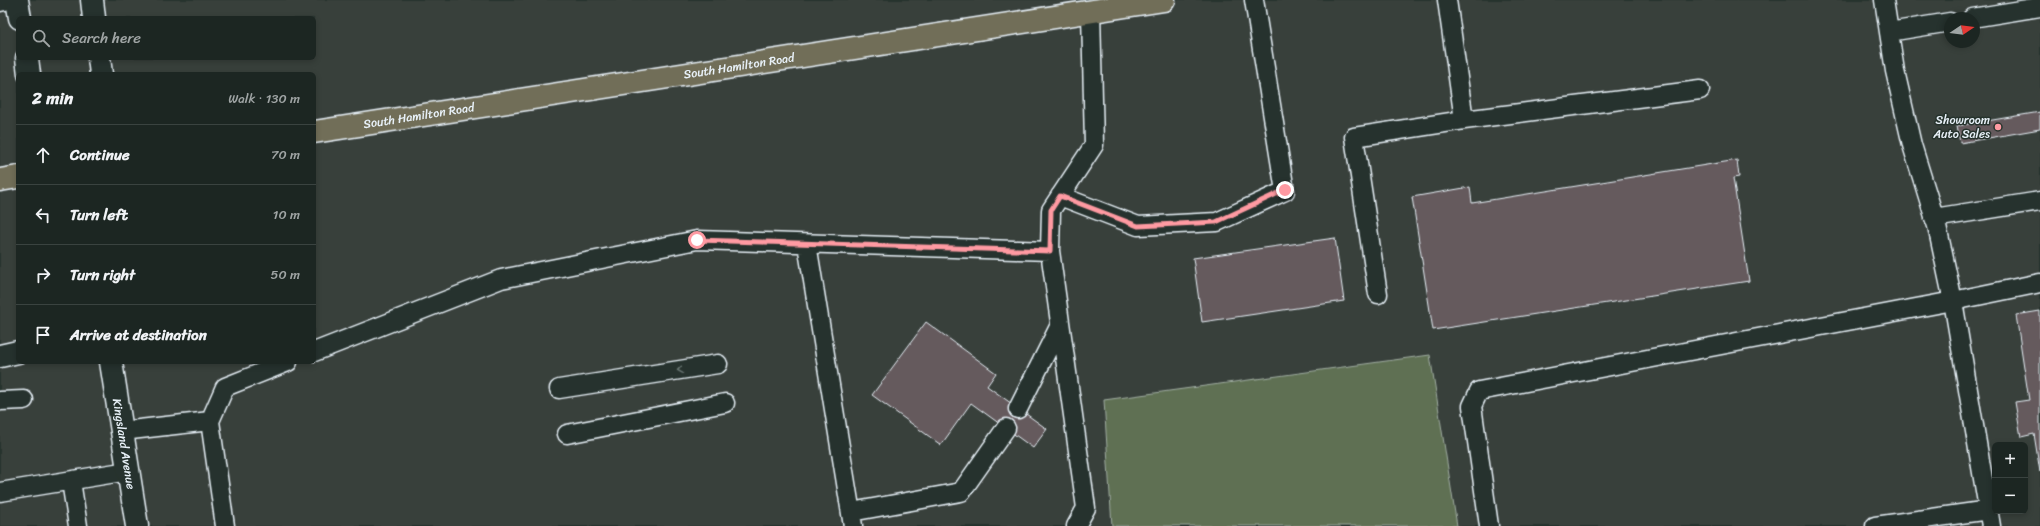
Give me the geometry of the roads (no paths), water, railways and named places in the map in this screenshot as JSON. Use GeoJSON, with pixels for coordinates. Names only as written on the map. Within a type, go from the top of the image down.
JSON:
{"type":"FeatureCollection","features":[{"type":"Feature","properties":{"kind":"main road","name":"South Hamilton Road"},"geometry":{"type":"LineString","coordinates":[[316,132],[1160,0]]}},
{"type":"Feature","properties":{"kind":"main road"},"geometry":{"type":"LineString","coordinates":[[0,180],[16,177]]}},
{"type":"Feature","properties":{"kind":"street"},"geometry":{"type":"LineString","coordinates":[[17,0],[20,16]]}},
{"type":"Feature","properties":{"kind":"street"},"geometry":{"type":"LineString","coordinates":[[92,0],[94,16]]}},
{"type":"Feature","properties":{"kind":"street"},"geometry":{"type":"LineString","coordinates":[[27,60],[29,72]]}},
{"type":"Feature","properties":{"kind":"street"},"geometry":{"type":"LineString","coordinates":[[99,60],[101,72]]}},
{"type":"Feature","properties":{"kind":"street"},"geometry":{"type":"LineString","coordinates":[[0,356],[16,352]]}},
{"type":"Feature","properties":{"kind":"street","name":"Kingsland Avenue"},"geometry":{"type":"LineString","coordinates":[[111,364],[137,526]]}},
{"type":"Feature","properties":{"kind":"lane"},"geometry":{"type":"LineString","coordinates":[[0,2],[9,0]]}},
{"type":"Feature","properties":{"kind":"lane"},"geometry":{"type":"LineString","coordinates":[[1060,196],[1138,226],[1216,222],[1285,190],[1254,0]]}},
{"type":"Feature","properties":{"kind":"lane"},"geometry":{"type":"LineString","coordinates":[[1447,0],[1464,120]]}},
{"type":"Feature","properties":{"kind":"lane"},"geometry":{"type":"LineString","coordinates":[[1876,526],[1990,518],[1953,301],[1934,218],[1912,144],[1895,71],[1884,0]]}},
{"type":"Feature","properties":{"kind":"lane"},"geometry":{"type":"LineString","coordinates":[[1980,17],[2040,7]]}},
{"type":"Feature","properties":{"kind":"lane"},"geometry":{"type":"LineString","coordinates":[[1076,526],[1086,508],[1050,251],[1051,210],[1094,145],[1091,11]]}},
{"type":"Feature","properties":{"kind":"lane"},"geometry":{"type":"LineString","coordinates":[[1889,32],[1944,23]]}},
{"type":"Feature","properties":{"kind":"lane"},"geometry":{"type":"LineString","coordinates":[[1378,294],[1354,137],[1464,120],[1700,90]]}},
{"type":"Feature","properties":{"kind":"lane"},"geometry":{"type":"LineString","coordinates":[[1934,218],[2040,201]]}},
{"type":"Feature","properties":{"kind":"lane"},"geometry":{"type":"LineString","coordinates":[[316,351],[501,279],[697,240],[1050,251]]}},
{"type":"Feature","properties":{"kind":"lane"},"geometry":{"type":"LineString","coordinates":[[807,244],[852,519],[961,492],[1006,428]]}},
{"type":"Feature","properties":{"kind":"lane"},"geometry":{"type":"LineString","coordinates":[[1489,526],[1472,406],[1479,390],[1953,301],[2040,283]]}},
{"type":"Feature","properties":{"kind":"lane"},"geometry":{"type":"LineString","coordinates":[[1018,409],[1060,325]]}},
{"type":"Feature","properties":{"kind":"lane"},"geometry":{"type":"LineString","coordinates":[[225,526],[210,420],[225,386],[283,364]]}},
{"type":"Feature","properties":{"kind":"lane"},"geometry":{"type":"LineString","coordinates":[[559,389],[718,364]]}},
{"type":"Feature","properties":{"kind":"lane"},"geometry":{"type":"LineString","coordinates":[[0,401],[24,400]]}},
{"type":"Feature","properties":{"kind":"lane"},"geometry":{"type":"LineString","coordinates":[[567,434],[725,403]]}},
{"type":"Feature","properties":{"kind":"lane"},"geometry":{"type":"LineString","coordinates":[[122,431],[210,420]]}},
{"type":"Feature","properties":{"kind":"lane"},"geometry":{"type":"LineString","coordinates":[[0,492],[128,471]]}},
{"type":"Feature","properties":{"kind":"lane"},"geometry":{"type":"LineString","coordinates":[[71,481],[78,526]]}},
{"type":"Feature","properties":{"kind":"place","name":"Showroom Auto Sales"},"geometry":{"type":"Point","coordinates":[1998,127]}}]}
